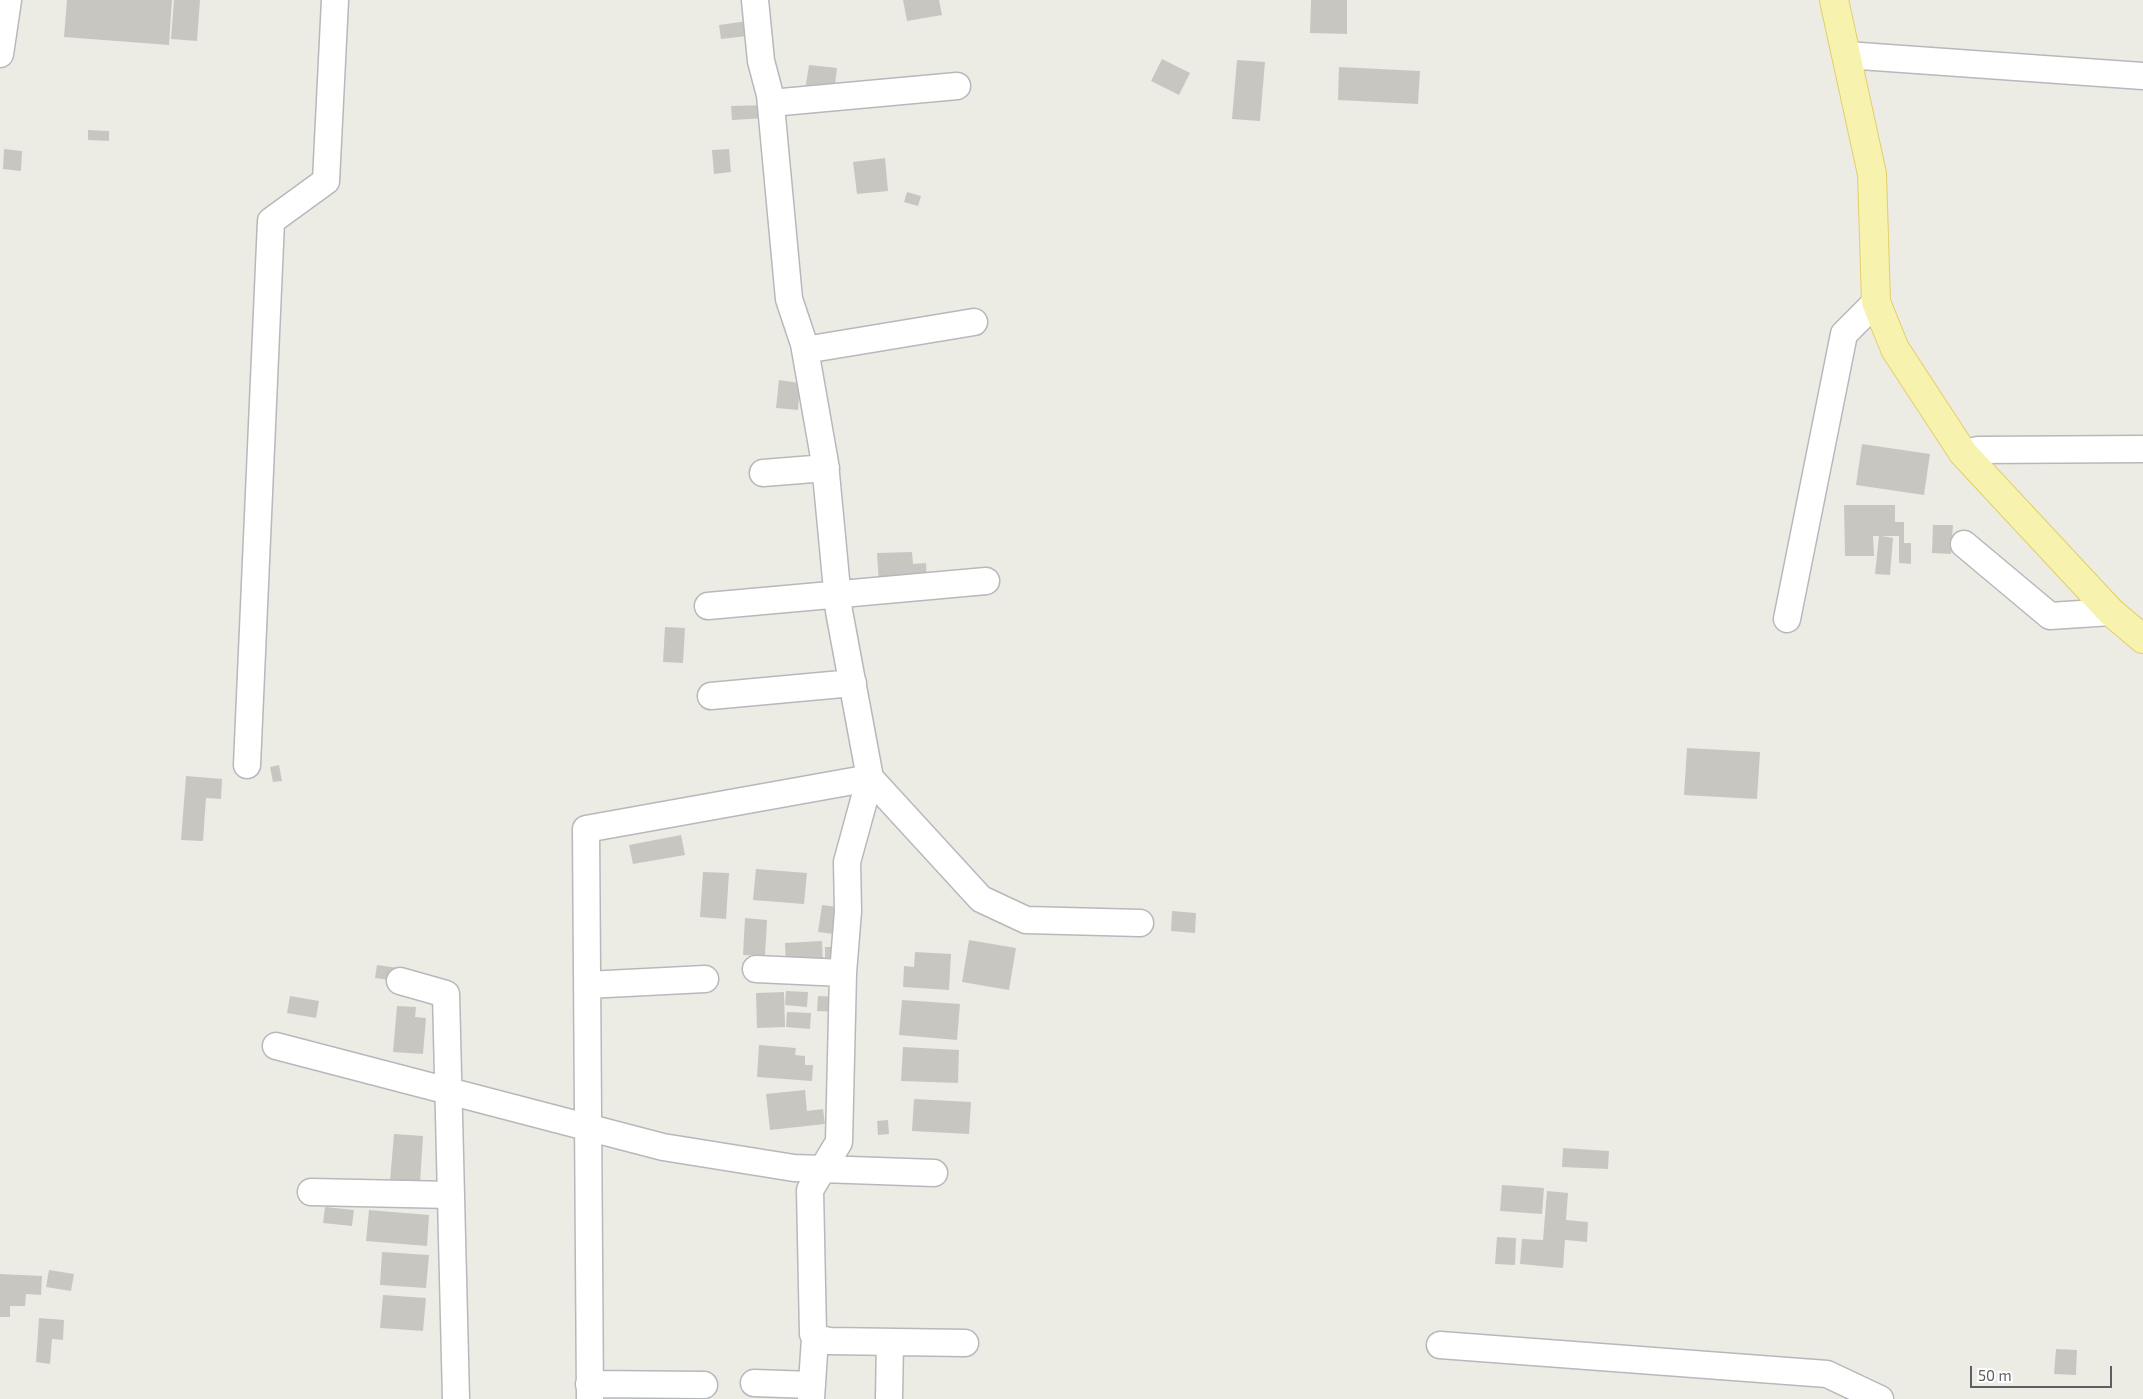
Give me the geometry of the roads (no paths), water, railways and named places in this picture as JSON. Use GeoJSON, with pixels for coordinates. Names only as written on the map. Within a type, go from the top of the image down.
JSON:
{"type":"FeatureCollection","features":[{"type":"Feature","properties":{"kind":"main road"},"geometry":{"type":"LineString","coordinates":[[1834,0],[1872,174],[1876,302],[1895,349],[1963,453],[2111,612],[2143,639]]}},
{"type":"Feature","properties":{"kind":"street"},"geometry":{"type":"LineString","coordinates":[[0,54],[8,0]]}},
{"type":"Feature","properties":{"kind":"street"},"geometry":{"type":"LineString","coordinates":[[247,765],[271,221],[326,180],[335,0]]}},
{"type":"Feature","properties":{"kind":"street"},"geometry":{"type":"LineString","coordinates":[[754,1383],[811,1392],[815,1338],[810,1249],[810,1190],[839,1142],[843,973],[848,911],[847,862],[870,778],[838,594],[826,468],[806,350],[789,299],[771,102],[761,61],[755,0]]}},
{"type":"Feature","properties":{"kind":"street"},"geometry":{"type":"LineString","coordinates":[[1846,55],[2143,76]]}},
{"type":"Feature","properties":{"kind":"street"},"geometry":{"type":"LineString","coordinates":[[771,102],[957,86]]}},
{"type":"Feature","properties":{"kind":"street"},"geometry":{"type":"LineString","coordinates":[[1787,619],[1844,334],[1876,302]]}},
{"type":"Feature","properties":{"kind":"street"},"geometry":{"type":"LineString","coordinates":[[806,350],[974,322]]}},
{"type":"Feature","properties":{"kind":"street"},"geometry":{"type":"LineString","coordinates":[[1963,453],[1978,450],[2143,449]]}},
{"type":"Feature","properties":{"kind":"street"},"geometry":{"type":"LineString","coordinates":[[763,472],[826,468]]}},
{"type":"Feature","properties":{"kind":"street"},"geometry":{"type":"LineString","coordinates":[[1964,544],[2050,616],[2111,612]]}},
{"type":"Feature","properties":{"kind":"street"},"geometry":{"type":"LineString","coordinates":[[708,606],[986,581]]}},
{"type":"Feature","properties":{"kind":"street"},"geometry":{"type":"LineString","coordinates":[[711,696],[853,683]]}},
{"type":"Feature","properties":{"kind":"street"},"geometry":{"type":"LineString","coordinates":[[870,778],[981,899],[1026,920],[1140,923]]}},
{"type":"Feature","properties":{"kind":"street"},"geometry":{"type":"LineString","coordinates":[[704,1385],[589,1392],[586,829],[870,778]]}},
{"type":"Feature","properties":{"kind":"street"},"geometry":{"type":"LineString","coordinates":[[756,969],[843,973]]}},
{"type":"Feature","properties":{"kind":"street"},"geometry":{"type":"LineString","coordinates":[[587,985],[705,979]]}},
{"type":"Feature","properties":{"kind":"street"},"geometry":{"type":"LineString","coordinates":[[400,981],[446,994],[456,1399]]}},
{"type":"Feature","properties":{"kind":"street"},"geometry":{"type":"LineString","coordinates":[[276,1046],[663,1148],[794,1168],[934,1173]]}},
{"type":"Feature","properties":{"kind":"street"},"geometry":{"type":"LineString","coordinates":[[312,1192],[451,1195]]}},
{"type":"Feature","properties":{"kind":"street"},"geometry":{"type":"LineString","coordinates":[[815,1338],[829,1341],[965,1343]]}},
{"type":"Feature","properties":{"kind":"street"},"geometry":{"type":"LineString","coordinates":[[889,1399],[890,1342]]}},
{"type":"Feature","properties":{"kind":"street"},"geometry":{"type":"LineString","coordinates":[[1440,1345],[1828,1374],[1880,1399]]}}]}
